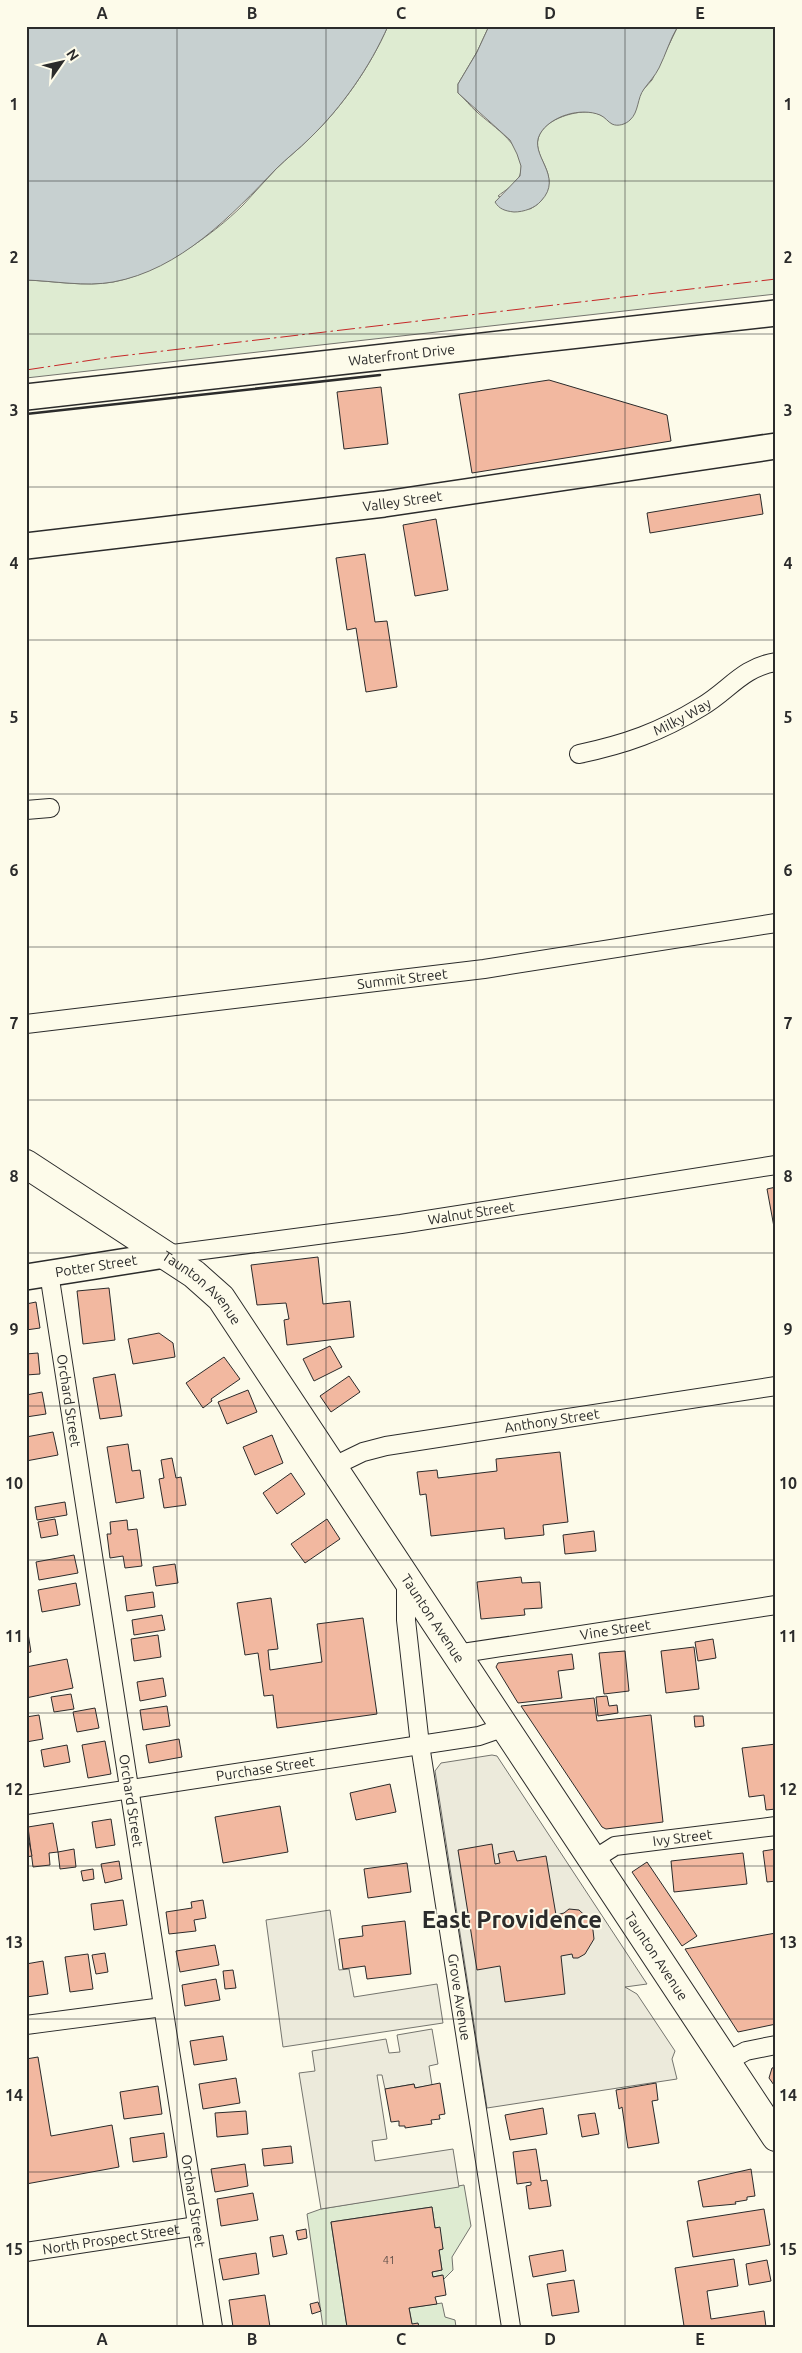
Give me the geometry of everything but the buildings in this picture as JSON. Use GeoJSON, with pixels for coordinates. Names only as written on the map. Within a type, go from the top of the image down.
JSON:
{"type":"FeatureCollection","features":[{"type":"Feature","properties":{"kind":"highway","name":"Taunton Avenue"},"geometry":{"type":"LineString","coordinates":[[26,1164],[166,1255],[204,1282],[221,1298],[776,2137]]}},
{"type":"Feature","properties":{"kind":"street","name":"Waterfront Drive"},"geometry":{"type":"LineString","coordinates":[[26,397],[776,313]]}},
{"type":"Feature","properties":{"kind":"street","name":"Valley Street"},"geometry":{"type":"LineString","coordinates":[[26,546],[384,504],[776,446]]}},
{"type":"Feature","properties":{"kind":"street","name":"Milky Way"},"geometry":{"type":"LineString","coordinates":[[579,754],[621,745],[648,735],[710,702],[752,668],[776,662]]}},
{"type":"Feature","properties":{"kind":"street"},"geometry":{"type":"LineString","coordinates":[[26,810],[50,808]]}},
{"type":"Feature","properties":{"kind":"street","name":"Summit Street"},"geometry":{"type":"LineString","coordinates":[[26,1024],[493,968],[776,923]]}},
{"type":"Feature","properties":{"kind":"street","name":"Walnut Street"},"geometry":{"type":"LineString","coordinates":[[166,1255],[401,1224],[776,1164]]}},
{"type":"Feature","properties":{"kind":"street","name":"Potter Street"},"geometry":{"type":"LineString","coordinates":[[38,1275],[166,1255]]}},
{"type":"Feature","properties":{"kind":"street","name":"Orchard Street"},"geometry":{"type":"LineString","coordinates":[[38,1275],[129,1788],[213,2327]]}},
{"type":"Feature","properties":{"kind":"street","name":"Anthony Street"},"geometry":{"type":"LineString","coordinates":[[332,1468],[363,1452],[386,1446],[776,1386]]}},
{"type":"Feature","properties":{"kind":"street","name":"Grove Avenue"},"geometry":{"type":"LineString","coordinates":[[406,1579],[406,1620],[420,1745],[511,2327]]}},
{"type":"Feature","properties":{"kind":"street","name":"Vine Street"},"geometry":{"type":"LineString","coordinates":[[456,1654],[776,1605]]}},
{"type":"Feature","properties":{"kind":"street","name":"Purchase Street"},"geometry":{"type":"LineString","coordinates":[[26,1805],[479,1736],[505,1728]]}},
{"type":"Feature","properties":{"kind":"street","name":"Ivy Street"},"geometry":{"type":"LineString","coordinates":[[593,1860],[615,1846],[776,1826]]}},
{"type":"Feature","properties":{"kind":"street"},"geometry":{"type":"LineString","coordinates":[[26,2025],[163,2007]]}},
{"type":"Feature","properties":{"kind":"street"},"geometry":{"type":"LineString","coordinates":[[726,2062],[746,2051],[776,2044]]}},
{"type":"Feature","properties":{"kind":"street","name":"North Prospect Street"},"geometry":{"type":"LineString","coordinates":[[26,2252],[197,2226]]}},
{"type":"Feature","properties":{"kind":"green space"},"geometry":{"type":"Polygon","coordinates":[[[388,26],[489,26],[477,52],[458,84],[458,93],[474,110],[508,139],[519,156],[521,165],[518,179],[498,196],[530,209],[542,199],[549,183],[547,170],[538,146],[538,139],[545,127],[559,118],[582,112],[599,114],[612,124],[652,80],[678,26],[776,26],[776,294],[26,378],[26,280],[81,284],[113,282],[148,271],[200,241],[243,205],[276,169],[322,126],[344,100],[364,71],[388,26]]]}},
{"type":"Feature","properties":{"kind":"green space"},"geometry":{"type":"Polygon","coordinates":[[[464,2185],[471,2226],[452,2257],[453,2270],[443,2280],[442,2275],[433,2277],[432,2272],[442,2270],[439,2250],[443,2249],[439,2228],[435,2228],[432,2207],[331,2222],[347,2327],[323,2327],[307,2214],[321,2209],[464,2185]]]}},
{"type":"Feature","properties":{"kind":"green space"},"geometry":{"type":"Polygon","coordinates":[[[442,2303],[445,2317],[455,2320],[456,2327],[419,2327],[412,2324],[409,2308],[442,2303]]]}},
{"type":"Feature","properties":{"kind":"shaded area"},"geometry":{"type":"Polygon","coordinates":[[[26,26],[388,26],[373,56],[344,100],[322,126],[223,222],[182,253],[161,266],[137,276],[113,282],[92,284],[26,280],[26,26]]]}},
{"type":"Feature","properties":{"kind":"shaded area"},"geometry":{"type":"Polygon","coordinates":[[[489,26],[678,26],[656,74],[642,93],[633,117],[628,121],[622,125],[614,125],[600,115],[584,112],[558,118],[545,128],[540,134],[538,150],[548,174],[547,192],[536,206],[514,212],[503,209],[495,202],[520,176],[521,166],[517,154],[510,140],[458,93],[458,84],[477,52],[489,26]]]}},
{"type":"Feature","properties":{"kind":"shaded area"},"geometry":{"type":"Polygon","coordinates":[[[492,1755],[497,1756],[647,1984],[625,1987],[637,1994],[675,2051],[672,2059],[677,2079],[487,2108],[435,1771],[441,1763],[492,1755]]]}},
{"type":"Feature","properties":{"kind":"shaded area"},"geometry":{"type":"Polygon","coordinates":[[[330,1910],[339,1970],[349,1969],[354,1997],[437,1984],[443,2023],[283,2047],[266,1920],[330,1910]]]}},
{"type":"Feature","properties":{"kind":"shaded area"},"geometry":{"type":"Polygon","coordinates":[[[432,2029],[438,2064],[429,2066],[432,2085],[415,2088],[414,2084],[385,2089],[382,2075],[377,2075],[387,2139],[372,2141],[375,2161],[453,2149],[459,2187],[321,2209],[299,2073],[315,2071],[312,2051],[386,2039],[389,2053],[400,2052],[397,2035],[432,2029]]]}},
{"type":"Feature","properties":{"kind":"wall"},"geometry":{"type":"LineString","coordinates":[[26,414],[380,375]]}},
{"type":"Feature","properties":{"kind":"power"},"geometry":{"type":"LineString","coordinates":[[26,370],[112,357],[776,279]]}},
{"type":"Feature","properties":{"kind":"district","name":"East Providence"},"geometry":{"type":"Point","coordinates":[512,1919]}}]}
